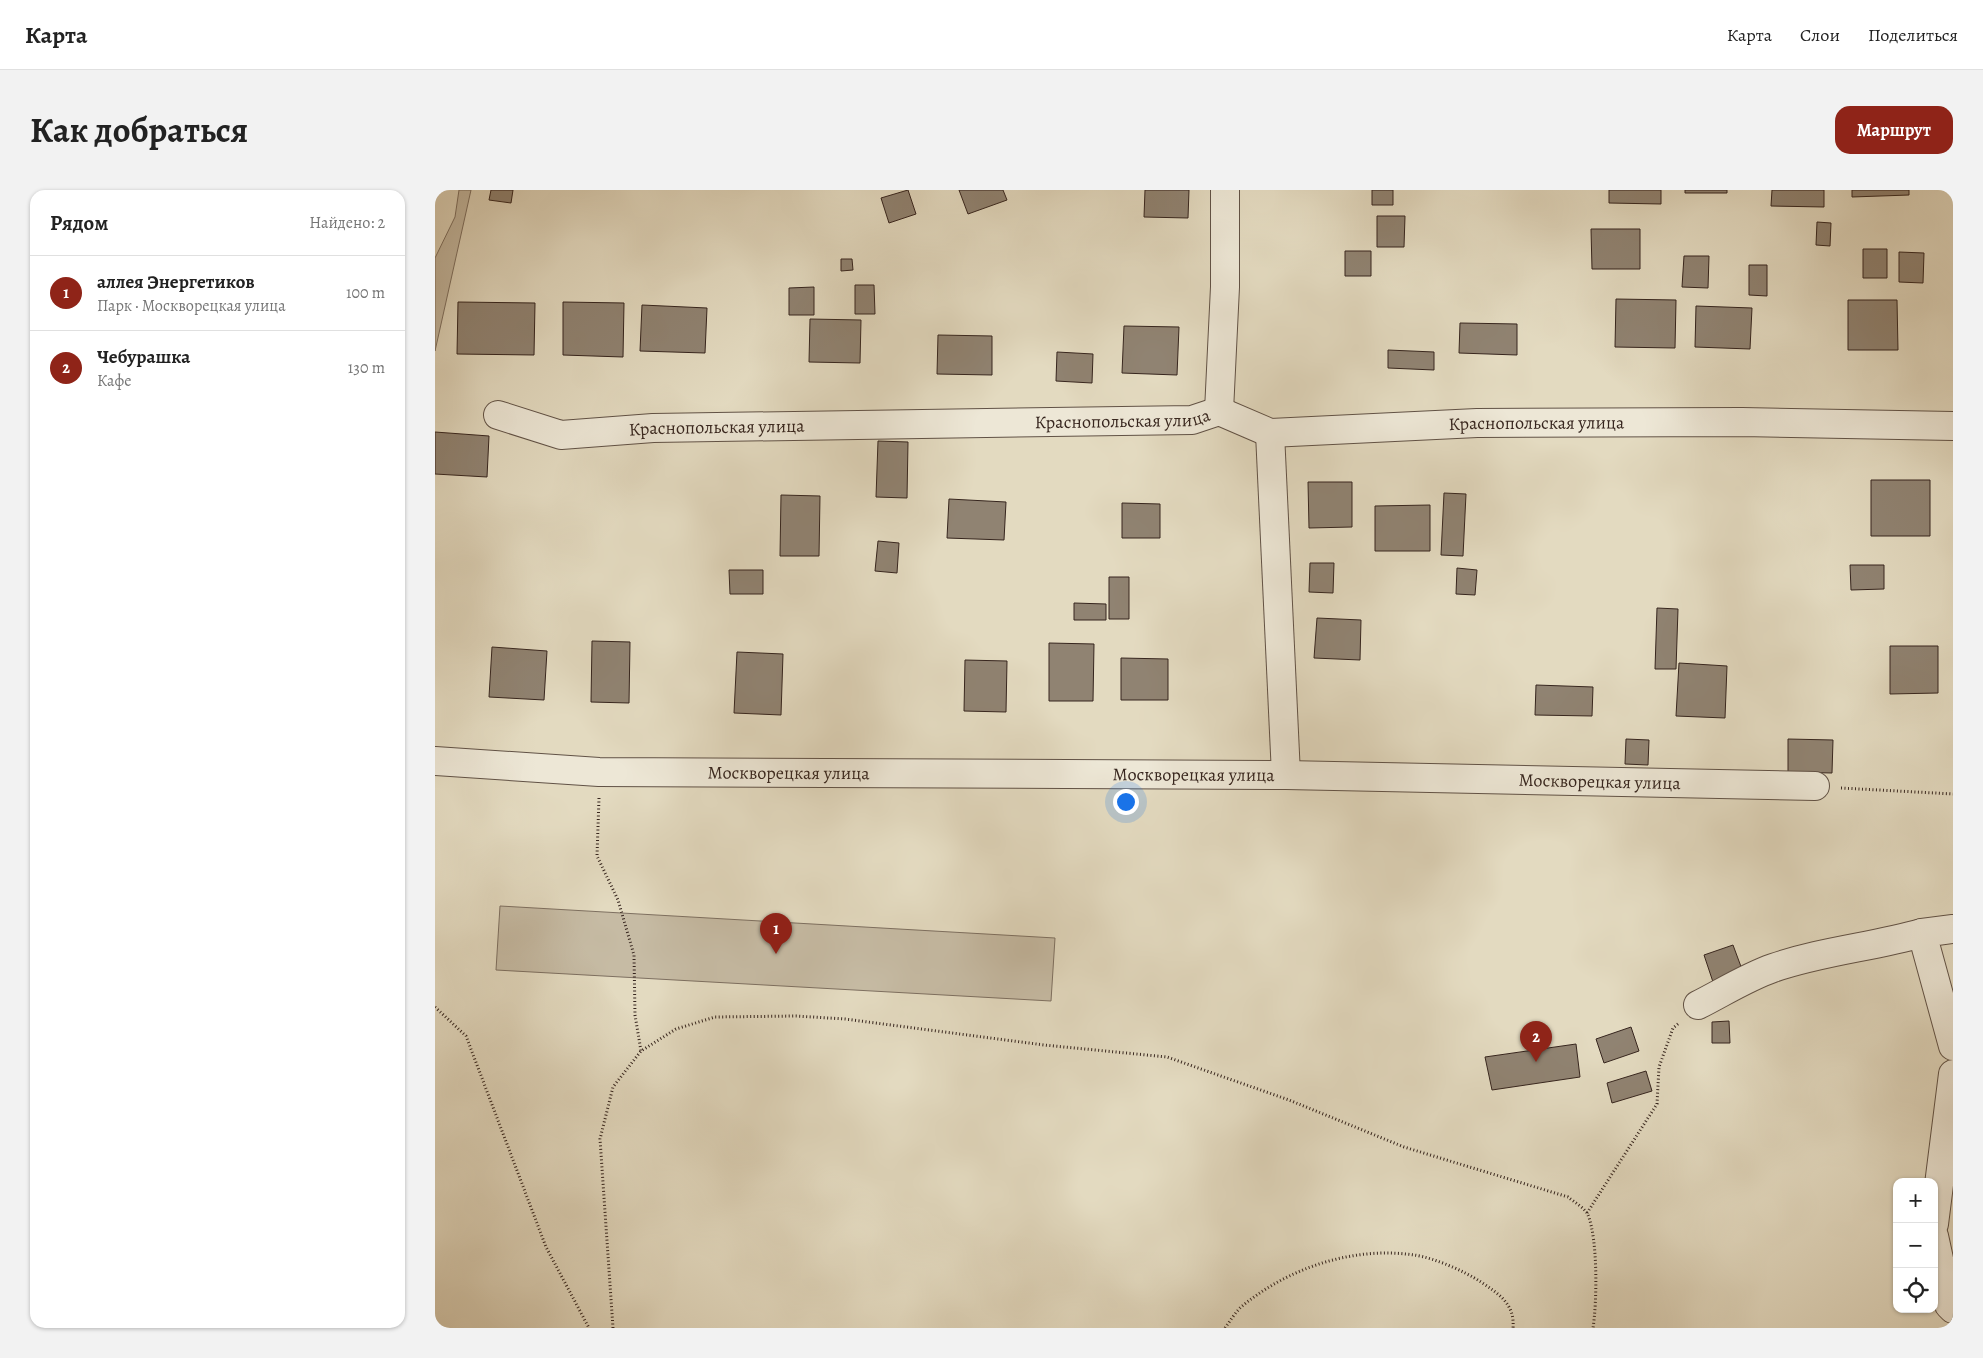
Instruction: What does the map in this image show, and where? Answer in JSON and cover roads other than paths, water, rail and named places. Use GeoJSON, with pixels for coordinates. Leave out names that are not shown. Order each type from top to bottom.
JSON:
{"type":"FeatureCollection","features":[{"type":"Feature","properties":{"kind":"street"},"geometry":{"type":"LineString","coordinates":[[1219,411],[1225,287],[1225,190]]}},
{"type":"Feature","properties":{"kind":"street","name":"Краснопольская улица"},"geometry":{"type":"LineString","coordinates":[[498,416],[561,435],[653,428],[1192,420],[1219,411],[1270,433],[1477,423],[1742,422],[1953,426]]}},
{"type":"Feature","properties":{"kind":"street"},"geometry":{"type":"LineString","coordinates":[[1270,433],[1286,775]]}},
{"type":"Feature","properties":{"kind":"street","name":"Москворецкая улица"},"geometry":{"type":"LineString","coordinates":[[435,761],[599,772],[1286,775],[1815,786]]}},
{"type":"Feature","properties":{"kind":"street"},"geometry":{"type":"LineString","coordinates":[[1697,1005],[1773,968],[1843,949],[1892,942],[1922,933],[1953,929]]}},
{"type":"Feature","properties":{"kind":"street"},"geometry":{"type":"LineString","coordinates":[[1922,933],[1953,1046]]}},
{"type":"Feature","properties":{"kind":"street"},"geometry":{"type":"LineString","coordinates":[[1934,1223],[1953,1074]]}},
{"type":"Feature","properties":{"kind":"street"},"geometry":{"type":"LineString","coordinates":[[1938,1254],[1949,1305],[1953,1309]]}},
{"type":"Feature","properties":{"kind":"place","name":"аллея Энергетиков"},"geometry":{"type":"Point","coordinates":[776,954]}},
{"type":"Feature","properties":{"kind":"place","name":"Чебурашка"},"geometry":{"type":"Point","coordinates":[1536,1062]}}]}
